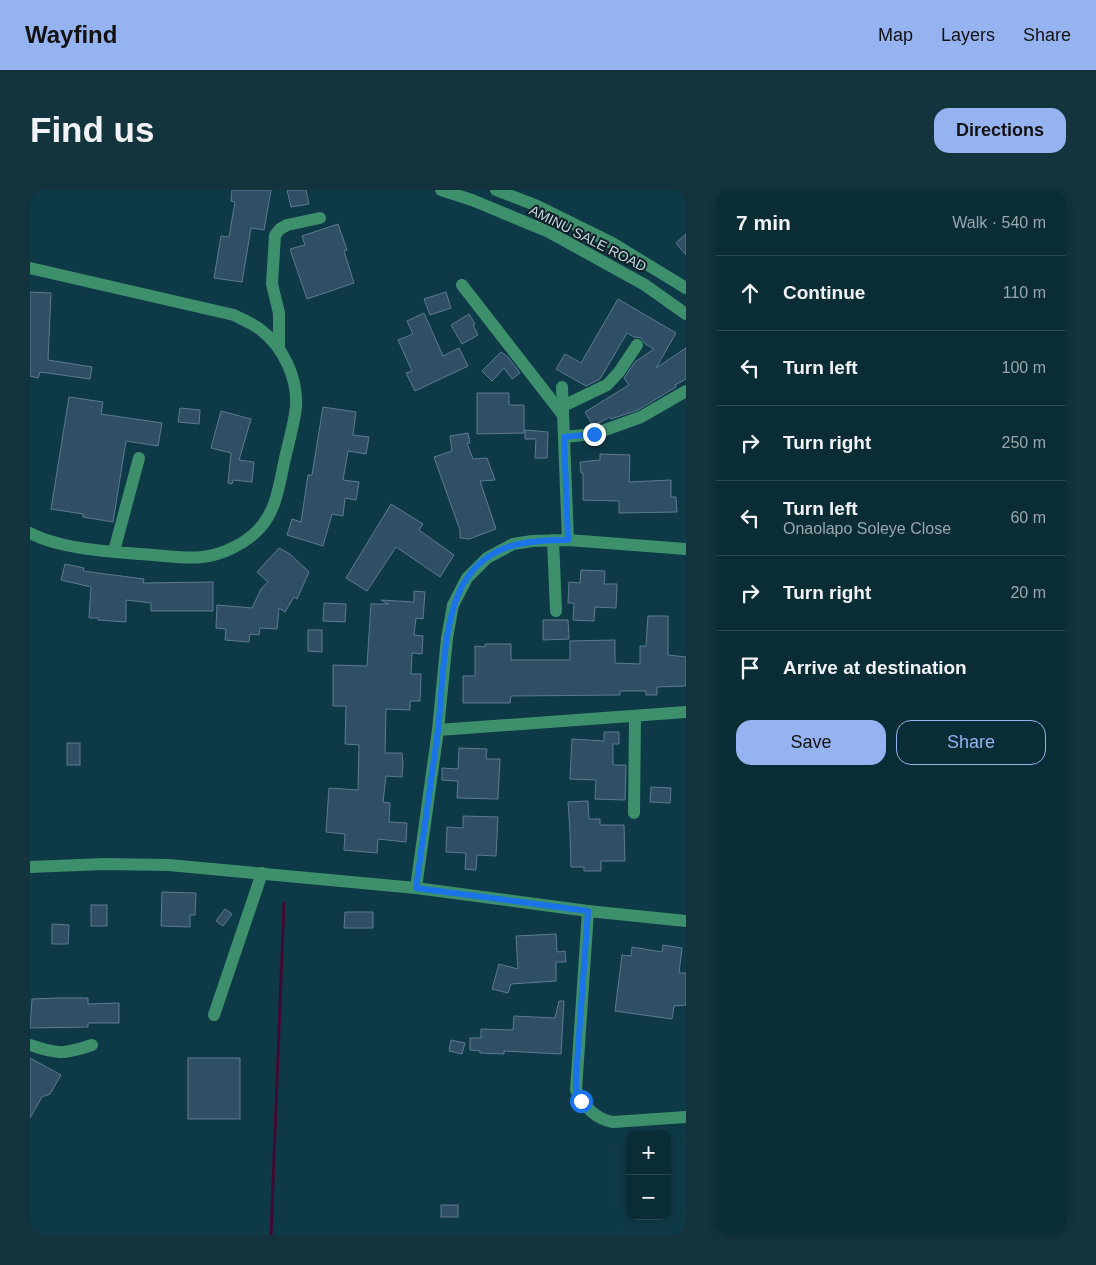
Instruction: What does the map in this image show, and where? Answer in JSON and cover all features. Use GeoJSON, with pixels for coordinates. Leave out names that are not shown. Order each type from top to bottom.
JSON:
{"type":"FeatureCollection","features":[{"type":"Feature","properties":{"kind":"street","name":"AMINU SALE ROAD"},"geometry":{"type":"LineString","coordinates":[[441,190],[472,200],[549,232],[645,285],[686,314]]}},
{"type":"Feature","properties":{"kind":"street","name":"AMINU SALE ROAD"},"geometry":{"type":"LineString","coordinates":[[496,190],[535,205],[612,243],[686,288]]}},
{"type":"Feature","properties":{"kind":"street"},"geometry":{"type":"LineString","coordinates":[[279,348],[278,313],[272,284],[275,236],[280,229],[288,225],[320,218]]}},
{"type":"Feature","properties":{"kind":"street"},"geometry":{"type":"LineString","coordinates":[[30,268],[234,315],[261,329],[279,348],[288,365],[294,384],[296,406],[278,495],[270,516],[259,530],[236,546],[202,558],[181,558],[87,548],[43,539],[30,533]]}},
{"type":"Feature","properties":{"kind":"street"},"geometry":{"type":"LineString","coordinates":[[462,285],[563,411]]}},
{"type":"Feature","properties":{"kind":"street"},"geometry":{"type":"LineString","coordinates":[[563,411],[606,385],[619,372],[637,345]]}},
{"type":"Feature","properties":{"kind":"street"},"geometry":{"type":"LineString","coordinates":[[562,387],[568,540]]}},
{"type":"Feature","properties":{"kind":"street"},"geometry":{"type":"LineString","coordinates":[[564,437],[594,434],[633,420],[686,391]]}},
{"type":"Feature","properties":{"kind":"street"},"geometry":{"type":"LineString","coordinates":[[114,551],[139,458]]}},
{"type":"Feature","properties":{"kind":"street"},"geometry":{"type":"LineString","coordinates":[[553,540],[556,611]]}},
{"type":"Feature","properties":{"kind":"street"},"geometry":{"type":"LineString","coordinates":[[416,888],[438,730],[447,638],[453,605],[467,578],[486,558],[513,544],[568,540],[686,549]]}},
{"type":"Feature","properties":{"kind":"street"},"geometry":{"type":"LineString","coordinates":[[438,730],[686,712]]}},
{"type":"Feature","properties":{"kind":"street"},"geometry":{"type":"LineString","coordinates":[[634,813],[635,716]]}},
{"type":"Feature","properties":{"kind":"street"},"geometry":{"type":"LineString","coordinates":[[30,868],[104,864],[169,865],[416,888],[588,911],[686,921]]}},
{"type":"Feature","properties":{"kind":"street"},"geometry":{"type":"LineString","coordinates":[[214,1015],[262,873]]}},
{"type":"Feature","properties":{"kind":"street"},"geometry":{"type":"LineString","coordinates":[[588,911],[576,1090],[581,1101],[589,1110],[603,1120],[613,1122],[686,1117]]}},
{"type":"Feature","properties":{"kind":"street"},"geometry":{"type":"LineString","coordinates":[[30,1045],[55,1052],[69,1052],[92,1045]]}},
{"type":"Feature","properties":{"kind":"building"},"geometry":{"type":"Polygon","coordinates":[[[232,190],[271,190],[264,230],[251,228],[242,282],[214,278],[221,236],[229,237],[235,202],[231,201],[232,190]]]}},
{"type":"Feature","properties":{"kind":"building"},"geometry":{"type":"Polygon","coordinates":[[[287,190],[306,190],[309,204],[291,207],[287,190]]]}},
{"type":"Feature","properties":{"kind":"building"},"geometry":{"type":"Polygon","coordinates":[[[338,224],[347,250],[344,251],[354,283],[307,299],[290,249],[305,245],[302,236],[338,224]]]}},
{"type":"Feature","properties":{"kind":"building"},"geometry":{"type":"Polygon","coordinates":[[[686,234],[686,255],[676,243],[686,234]]]}},
{"type":"Feature","properties":{"kind":"building"},"geometry":{"type":"Polygon","coordinates":[[[30,292],[51,293],[48,360],[92,367],[90,379],[40,372],[38,378],[30,376],[30,292]]]}},
{"type":"Feature","properties":{"kind":"building"},"geometry":{"type":"Polygon","coordinates":[[[446,292],[451,308],[430,315],[424,299],[446,292]]]}},
{"type":"Feature","properties":{"kind":"building"},"geometry":{"type":"Polygon","coordinates":[[[618,299],[676,333],[656,368],[686,348],[686,379],[638,410],[611,419],[610,417],[593,426],[585,412],[629,385],[624,378],[635,362],[654,349],[645,344],[641,338],[627,333],[600,379],[586,386],[556,369],[565,354],[581,363],[618,299]]]}},
{"type":"Feature","properties":{"kind":"building"},"geometry":{"type":"Polygon","coordinates":[[[424,313],[443,356],[459,348],[468,366],[415,391],[406,373],[412,371],[398,340],[413,334],[407,321],[424,313]]]}},
{"type":"Feature","properties":{"kind":"building"},"geometry":{"type":"Polygon","coordinates":[[[469,314],[475,324],[473,325],[478,335],[462,344],[451,325],[469,314]]]}},
{"type":"Feature","properties":{"kind":"building"},"geometry":{"type":"Polygon","coordinates":[[[501,352],[508,357],[520,373],[512,379],[504,368],[492,381],[482,371],[501,352]]]}},
{"type":"Feature","properties":{"kind":"building"},"geometry":{"type":"Polygon","coordinates":[[[477,393],[509,393],[509,405],[524,405],[524,433],[477,434],[477,393]]]}},
{"type":"Feature","properties":{"kind":"building"},"geometry":{"type":"Polygon","coordinates":[[[69,397],[103,402],[101,414],[162,423],[158,446],[126,441],[113,522],[83,517],[83,514],[51,509],[69,397]]]}},
{"type":"Feature","properties":{"kind":"building"},"geometry":{"type":"Polygon","coordinates":[[[323,407],[356,412],[353,435],[369,437],[366,454],[348,451],[343,480],[359,482],[356,500],[345,498],[343,516],[332,514],[323,546],[287,535],[292,519],[301,522],[308,475],[312,475],[323,407]]]}},
{"type":"Feature","properties":{"kind":"building"},"geometry":{"type":"Polygon","coordinates":[[[180,408],[200,410],[199,424],[178,422],[180,408]]]}},
{"type":"Feature","properties":{"kind":"building"},"geometry":{"type":"Polygon","coordinates":[[[221,411],[251,419],[239,460],[254,462],[252,482],[233,480],[232,484],[228,483],[231,453],[211,448],[221,411]]]}},
{"type":"Feature","properties":{"kind":"building"},"geometry":{"type":"Polygon","coordinates":[[[525,430],[548,432],[547,458],[535,458],[536,439],[525,439],[525,430]]]}},
{"type":"Feature","properties":{"kind":"building"},"geometry":{"type":"Polygon","coordinates":[[[468,433],[470,443],[467,443],[473,459],[487,458],[495,480],[480,481],[496,529],[469,539],[460,538],[460,530],[434,457],[452,451],[450,436],[468,433]]]}},
{"type":"Feature","properties":{"kind":"building"},"geometry":{"type":"Polygon","coordinates":[[[600,454],[630,455],[629,482],[671,480],[671,497],[676,497],[677,512],[619,513],[619,501],[583,500],[583,473],[581,473],[580,462],[600,460],[600,454]]]}},
{"type":"Feature","properties":{"kind":"building"},"geometry":{"type":"Polygon","coordinates":[[[391,504],[423,524],[419,530],[454,555],[440,577],[396,547],[367,591],[346,578],[391,504]]]}},
{"type":"Feature","properties":{"kind":"building"},"geometry":{"type":"Polygon","coordinates":[[[279,548],[290,554],[309,572],[297,599],[294,597],[285,612],[279,608],[277,629],[260,628],[259,635],[250,634],[249,642],[225,640],[226,629],[216,628],[217,605],[252,608],[261,589],[268,582],[257,572],[279,548]]]}},
{"type":"Feature","properties":{"kind":"building"},"geometry":{"type":"Polygon","coordinates":[[[65,564],[84,568],[83,571],[144,579],[143,583],[213,582],[213,611],[151,611],[151,603],[126,600],[126,622],[89,618],[91,587],[61,580],[65,564]]]}},
{"type":"Feature","properties":{"kind":"building"},"geometry":{"type":"Polygon","coordinates":[[[581,570],[605,571],[604,584],[617,584],[616,608],[595,607],[594,621],[573,620],[574,603],[568,603],[569,582],[580,583],[581,570]]]}},
{"type":"Feature","properties":{"kind":"building"},"geometry":{"type":"Polygon","coordinates":[[[414,591],[425,592],[423,619],[416,618],[414,635],[423,636],[422,654],[412,653],[411,674],[421,674],[420,701],[410,701],[410,710],[386,709],[385,753],[402,753],[403,764],[402,777],[386,776],[383,802],[390,803],[389,822],[407,823],[406,842],[378,839],[377,853],[344,850],[345,834],[326,832],[329,788],[358,790],[359,745],[345,744],[346,706],[333,706],[333,665],[367,666],[371,604],[389,604],[381,600],[414,602],[414,591]]]}},
{"type":"Feature","properties":{"kind":"building"},"geometry":{"type":"Polygon","coordinates":[[[324,603],[346,604],[345,622],[323,621],[324,603]]]}},
{"type":"Feature","properties":{"kind":"building"},"geometry":{"type":"Polygon","coordinates":[[[648,616],[668,616],[668,655],[686,657],[686,686],[657,687],[657,695],[646,695],[646,691],[620,691],[620,695],[511,696],[510,703],[463,703],[463,676],[475,676],[475,646],[485,647],[485,644],[511,644],[511,660],[570,660],[570,641],[615,640],[615,663],[640,664],[640,646],[646,646],[648,616]]]}},
{"type":"Feature","properties":{"kind":"building"},"geometry":{"type":"Polygon","coordinates":[[[543,620],[568,620],[569,639],[543,640],[543,620]]]}},
{"type":"Feature","properties":{"kind":"building"},"geometry":{"type":"Polygon","coordinates":[[[308,630],[322,630],[322,652],[308,651],[308,630]]]}},
{"type":"Feature","properties":{"kind":"building"},"geometry":{"type":"Polygon","coordinates":[[[604,732],[619,732],[619,744],[613,744],[613,765],[626,765],[625,800],[595,799],[596,780],[570,779],[572,739],[604,741],[604,732]]]}},
{"type":"Feature","properties":{"kind":"building"},"geometry":{"type":"Polygon","coordinates":[[[67,743],[80,743],[80,765],[67,765],[67,743]]]}},
{"type":"Feature","properties":{"kind":"building"},"geometry":{"type":"Polygon","coordinates":[[[459,748],[487,749],[486,759],[500,759],[498,799],[457,798],[458,781],[442,780],[442,768],[458,769],[459,748]]]}},
{"type":"Feature","properties":{"kind":"building"},"geometry":{"type":"Polygon","coordinates":[[[651,787],[671,788],[670,803],[650,802],[651,787]]]}},
{"type":"Feature","properties":{"kind":"building"},"geometry":{"type":"Polygon","coordinates":[[[588,801],[589,819],[600,819],[600,825],[624,825],[625,861],[601,861],[601,871],[584,871],[584,867],[571,867],[568,802],[588,801]]]}},
{"type":"Feature","properties":{"kind":"building"},"geometry":{"type":"Polygon","coordinates":[[[463,816],[498,817],[496,856],[477,855],[476,870],[465,869],[466,853],[446,852],[447,827],[463,828],[463,816]]]}},
{"type":"Feature","properties":{"kind":"building"},"geometry":{"type":"Polygon","coordinates":[[[162,892],[196,893],[195,915],[190,915],[190,927],[161,926],[162,892]]]}},
{"type":"Feature","properties":{"kind":"building"},"geometry":{"type":"Polygon","coordinates":[[[91,905],[107,905],[107,926],[91,926],[91,905]]]}},
{"type":"Feature","properties":{"kind":"building"},"geometry":{"type":"Polygon","coordinates":[[[225,909],[232,914],[223,926],[216,921],[225,909]]]}},
{"type":"Feature","properties":{"kind":"building"},"geometry":{"type":"Polygon","coordinates":[[[345,912],[373,912],[373,928],[344,928],[345,912]]]}},
{"type":"Feature","properties":{"kind":"building"},"geometry":{"type":"Polygon","coordinates":[[[52,924],[69,925],[68,944],[52,944],[52,924]]]}},
{"type":"Feature","properties":{"kind":"building"},"geometry":{"type":"Polygon","coordinates":[[[556,934],[557,952],[565,951],[566,962],[556,962],[556,981],[511,984],[508,993],[492,989],[499,964],[518,969],[516,936],[556,934]]]}},
{"type":"Feature","properties":{"kind":"building"},"geometry":{"type":"Polygon","coordinates":[[[663,945],[682,948],[679,973],[686,973],[686,1005],[674,1006],[672,1019],[615,1011],[622,955],[631,956],[632,947],[662,952],[663,945]]]}},
{"type":"Feature","properties":{"kind":"building"},"geometry":{"type":"Polygon","coordinates":[[[88,998],[88,1004],[119,1003],[119,1023],[88,1023],[88,1027],[30,1028],[32,999],[88,998]]]}},
{"type":"Feature","properties":{"kind":"building"},"geometry":{"type":"Polygon","coordinates":[[[559,1001],[564,1001],[561,1054],[504,1051],[504,1054],[480,1053],[480,1051],[470,1050],[470,1038],[481,1038],[481,1029],[513,1030],[514,1016],[555,1018],[559,1001]]]}},
{"type":"Feature","properties":{"kind":"building"},"geometry":{"type":"Polygon","coordinates":[[[451,1040],[465,1043],[462,1054],[449,1051],[451,1040]]]}},
{"type":"Feature","properties":{"kind":"building"},"geometry":{"type":"Polygon","coordinates":[[[30,1058],[61,1075],[50,1094],[42,1097],[30,1118],[30,1058]]]}},
{"type":"Feature","properties":{"kind":"building"},"geometry":{"type":"Polygon","coordinates":[[[188,1058],[240,1058],[240,1119],[188,1119],[188,1058]]]}},
{"type":"Feature","properties":{"kind":"building"},"geometry":{"type":"Polygon","coordinates":[[[441,1205],[458,1205],[458,1217],[441,1217],[441,1205]]]}},
{"type":"Feature","properties":{"kind":"waterway"},"geometry":{"type":"LineString","coordinates":[[271,1235],[284,903]]}},
{"type":"Feature","properties":{"kind":"route"},"geometry":{"type":"LineString","coordinates":[[581,1101],[576,1090],[576,1077],[588,911],[416,888],[438,730],[447,638],[453,605],[467,578],[486,558],[513,544],[532,541],[568,540],[564,437],[594,434]]}}]}
